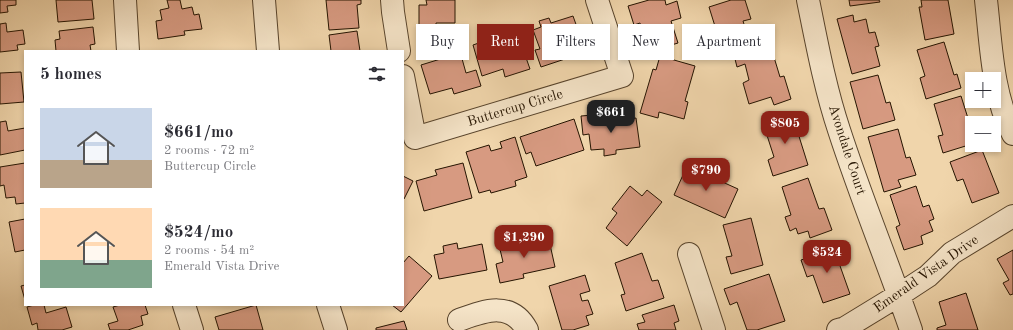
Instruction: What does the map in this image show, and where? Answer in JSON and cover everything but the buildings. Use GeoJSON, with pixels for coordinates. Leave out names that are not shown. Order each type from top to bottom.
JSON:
{"type":"FeatureCollection","features":[{"type":"Feature","properties":{"kind":"street"},"geometry":{"type":"LineString","coordinates":[[125,0],[128,50]]}},
{"type":"Feature","properties":{"kind":"street"},"geometry":{"type":"LineString","coordinates":[[264,0],[268,50]]}},
{"type":"Feature","properties":{"kind":"street"},"geometry":{"type":"LineString","coordinates":[[392,0],[399,50]]}},
{"type":"Feature","properties":{"kind":"street","name":"Buttercup Circle"},"geometry":{"type":"LineString","coordinates":[[404,81],[415,138],[622,76],[598,0]]}},
{"type":"Feature","properties":{"kind":"street","name":"Avondale Court"},"geometry":{"type":"LineString","coordinates":[[808,0],[818,51],[839,129],[858,188],[911,330]]}},
{"type":"Feature","properties":{"kind":"street"},"geometry":{"type":"LineString","coordinates":[[986,0],[999,96],[1013,134]]}},
{"type":"Feature","properties":{"kind":"street","name":"Emerald Vista Drive"},"geometry":{"type":"LineString","coordinates":[[838,330],[845,328],[899,295],[928,276],[952,254],[1013,216]]}},
{"type":"Feature","properties":{"kind":"street"},"geometry":{"type":"LineString","coordinates":[[689,254],[714,330]]}},
{"type":"Feature","properties":{"kind":"street"},"geometry":{"type":"LineString","coordinates":[[184,306],[192,330]]}},
{"type":"Feature","properties":{"kind":"street"},"geometry":{"type":"LineString","coordinates":[[328,306],[336,330]]}},
{"type":"Feature","properties":{"kind":"street"},"geometry":{"type":"LineString","coordinates":[[459,320],[487,310],[500,310],[518,318],[527,330]]}}]}
